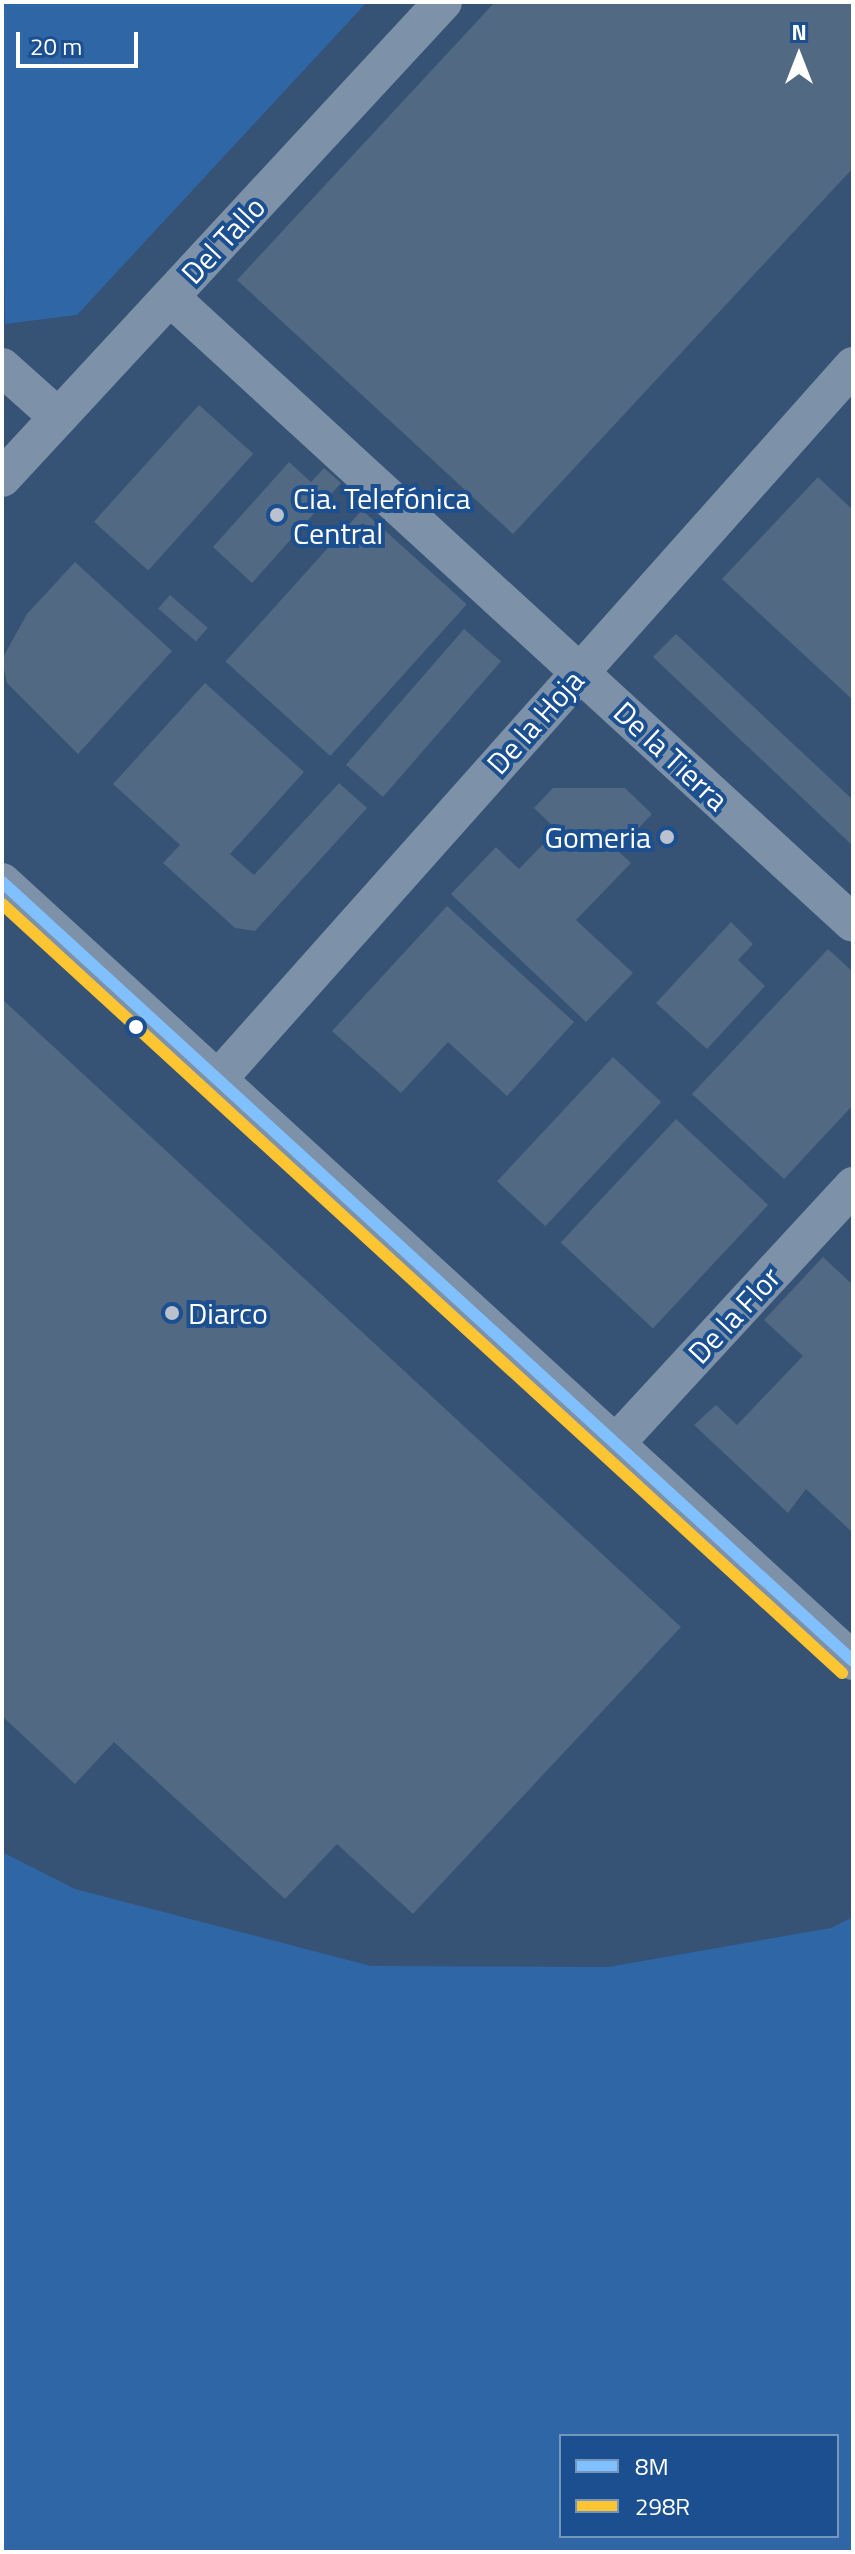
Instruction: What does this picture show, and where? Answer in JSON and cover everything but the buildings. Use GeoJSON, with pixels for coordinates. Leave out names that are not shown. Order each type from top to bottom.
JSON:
{"type":"FeatureCollection","features":[{"type":"Feature","properties":{"kind":"street","name":"Del Tallo"},"geometry":{"type":"LineString","coordinates":[[2,478],[443,2]]}},
{"type":"Feature","properties":{"kind":"street","name":"De la Tierra"},"geometry":{"type":"LineString","coordinates":[[170,297],[853,923]]}},
{"type":"Feature","properties":{"kind":"street","name":"De la Hoja"},"geometry":{"type":"LineString","coordinates":[[218,1079],[853,366]]}},
{"type":"Feature","properties":{"kind":"street"},"geometry":{"type":"LineString","coordinates":[[2,367],[58,417]]}},
{"type":"Feature","properties":{"kind":"street"},"geometry":{"type":"LineString","coordinates":[[2,882],[853,1661]]}},
{"type":"Feature","properties":{"kind":"street","name":"De la Flor"},"geometry":{"type":"LineString","coordinates":[[616,1443],[853,1186]]}},
{"type":"Feature","properties":{"kind":"shaded area"},"geometry":{"type":"Polygon","coordinates":[[[2,2],[367,2],[77,315],[5,324],[2,2]]]}},
{"type":"Feature","properties":{"kind":"shaded area"},"geometry":{"type":"Polygon","coordinates":[[[2,1852],[75,1889],[371,1966],[608,1967],[831,1928],[853,1917],[853,2552],[2,2552],[2,1852]]]}},
{"type":"Feature","properties":{"kind":"transit line","name":"8M"},"geometry":{"type":"LineString","coordinates":[[2,882],[853,1661]]}},
{"type":"Feature","properties":{"kind":"transit line","name":"298R"},"geometry":{"type":"LineString","coordinates":[[2,904],[842,1673]]}},
{"type":"Feature","properties":{"kind":"place","name":"Cia. Telefónica Central"},"geometry":{"type":"Point","coordinates":[277,515]}},
{"type":"Feature","properties":{"kind":"place","name":"Gomeria"},"geometry":{"type":"Point","coordinates":[667,837]}},
{"type":"Feature","properties":{"kind":"place","name":"Diarco"},"geometry":{"type":"Point","coordinates":[172,1313]}}]}
